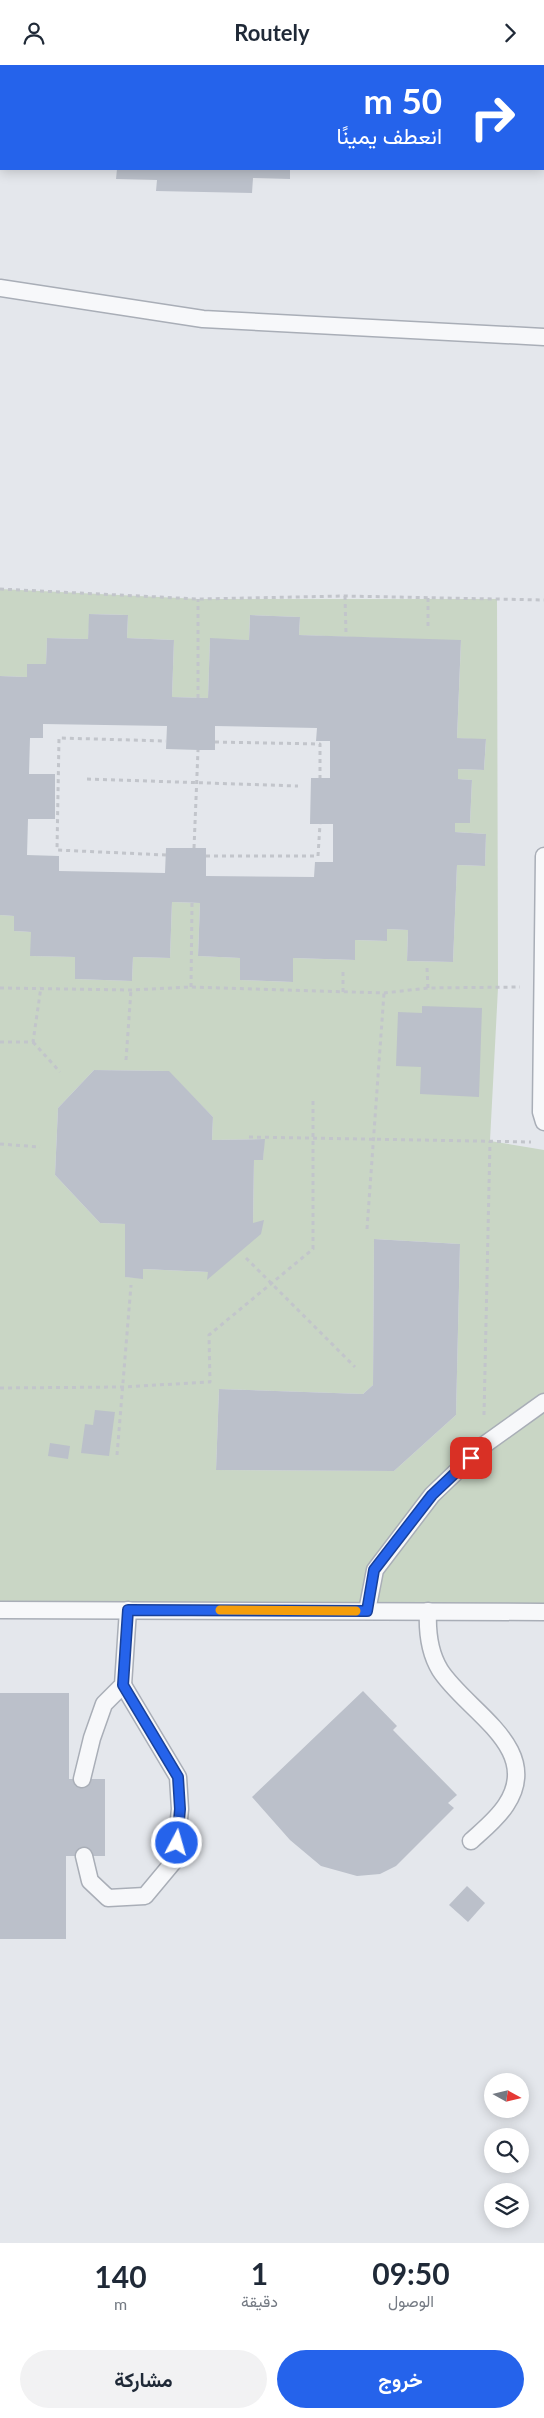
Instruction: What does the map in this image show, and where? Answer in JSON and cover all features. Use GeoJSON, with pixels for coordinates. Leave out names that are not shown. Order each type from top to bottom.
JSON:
{"type":"FeatureCollection","features":[{"type":"Feature","properties":{"kind":"lane"},"geometry":{"type":"LineString","coordinates":[[0,288],[203,319],[544,337]]}},
{"type":"Feature","properties":{"kind":"lane"},"geometry":{"type":"LineString","coordinates":[[544,855],[542,1112],[544,1122]]}},
{"type":"Feature","properties":{"kind":"lane"},"geometry":{"type":"LineString","coordinates":[[367,1611],[374,1570],[432,1495],[484,1445],[544,1401]]}},
{"type":"Feature","properties":{"kind":"lane"},"geometry":{"type":"LineString","coordinates":[[0,1610],[544,1612]]}},
{"type":"Feature","properties":{"kind":"lane"},"geometry":{"type":"LineString","coordinates":[[84,1856],[90,1881],[108,1898],[145,1896],[175,1860],[180,1809],[178,1777],[123,1685],[128,1610]]}},
{"type":"Feature","properties":{"kind":"lane"},"geometry":{"type":"LineString","coordinates":[[428,1611],[429,1641],[440,1669],[458,1693],[503,1738],[514,1759],[515,1783],[512,1795],[498,1815],[471,1841]]}},
{"type":"Feature","properties":{"kind":"lane"},"geometry":{"type":"LineString","coordinates":[[82,1779],[92,1738],[104,1705],[123,1685]]}},
{"type":"Feature","properties":{"kind":"path"},"geometry":{"type":"LineString","coordinates":[[0,589],[198,599],[345,596],[544,600]]}},
{"type":"Feature","properties":{"kind":"path"},"geometry":{"type":"LineString","coordinates":[[345,596],[346,634]]}},
{"type":"Feature","properties":{"kind":"path"},"geometry":{"type":"LineString","coordinates":[[428,598],[428,628]]}},
{"type":"Feature","properties":{"kind":"path"},"geometry":{"type":"LineString","coordinates":[[198,599],[198,698]]}},
{"type":"Feature","properties":{"kind":"path"},"geometry":{"type":"LineString","coordinates":[[166,741],[59,739],[57,850],[166,855]]}},
{"type":"Feature","properties":{"kind":"path"},"geometry":{"type":"LineString","coordinates":[[215,742],[320,744],[320,778]]}},
{"type":"Feature","properties":{"kind":"path"},"geometry":{"type":"LineString","coordinates":[[194,849],[198,750]]}},
{"type":"Feature","properties":{"kind":"path"},"geometry":{"type":"LineString","coordinates":[[87,779],[298,786]]}},
{"type":"Feature","properties":{"kind":"path"},"geometry":{"type":"LineString","coordinates":[[206,856],[318,856],[320,824]]}},
{"type":"Feature","properties":{"kind":"path"},"geometry":{"type":"LineString","coordinates":[[191,987],[192,903]]}},
{"type":"Feature","properties":{"kind":"path"},"geometry":{"type":"LineString","coordinates":[[343,968],[343,992]]}},
{"type":"Feature","properties":{"kind":"path"},"geometry":{"type":"LineString","coordinates":[[427,969],[428,988]]}},
{"type":"Feature","properties":{"kind":"path"},"geometry":{"type":"LineString","coordinates":[[0,988],[41,987],[131,990],[191,987],[384,993],[428,988],[543,986]]}},
{"type":"Feature","properties":{"kind":"path"},"geometry":{"type":"LineString","coordinates":[[33,1042],[41,987]]}},
{"type":"Feature","properties":{"kind":"path"},"geometry":{"type":"LineString","coordinates":[[126,1060],[131,990]]}},
{"type":"Feature","properties":{"kind":"path"},"geometry":{"type":"LineString","coordinates":[[367,1229],[384,993]]}},
{"type":"Feature","properties":{"kind":"path"},"geometry":{"type":"LineString","coordinates":[[0,1042],[33,1042],[60,1072]]}},
{"type":"Feature","properties":{"kind":"path"},"geometry":{"type":"LineString","coordinates":[[0,1388],[122,1387],[210,1382],[209,1335],[313,1249],[313,1101]]}},
{"type":"Feature","properties":{"kind":"path"},"geometry":{"type":"LineString","coordinates":[[249,1137],[535,1142]]}},
{"type":"Feature","properties":{"kind":"path"},"geometry":{"type":"LineString","coordinates":[[484,1445],[490,1141]]}},
{"type":"Feature","properties":{"kind":"path"},"geometry":{"type":"LineString","coordinates":[[0,1145],[40,1147]]}},
{"type":"Feature","properties":{"kind":"path"},"geometry":{"type":"LineString","coordinates":[[246,1257],[355,1367]]}},
{"type":"Feature","properties":{"kind":"path"},"geometry":{"type":"LineString","coordinates":[[117,1455],[131,1285]]}},
{"type":"Feature","properties":{"kind":"green space"},"geometry":{"type":"Polygon","coordinates":[[[0,589],[198,599],[497,599],[498,988],[490,1141],[544,1150],[544,1611],[0,1602],[0,915],[14,916],[14,931],[31,932],[31,956],[75,957],[75,979],[132,981],[133,957],[170,958],[172,902],[200,903],[198,956],[240,958],[240,980],[292,982],[293,958],[354,960],[355,940],[386,941],[387,929],[408,930],[407,961],[453,962],[457,865],[485,866],[486,834],[455,832],[455,823],[470,823],[472,780],[458,779],[458,769],[484,770],[486,740],[457,738],[461,641],[299,635],[300,617],[250,615],[249,640],[210,639],[208,698],[172,697],[174,640],[127,638],[128,615],[90,614],[88,639],[47,638],[46,664],[28,664],[27,677],[0,676],[0,589]],[[94,1070],[58,1108],[55,1175],[100,1223],[125,1224],[125,1277],[143,1278],[143,1269],[208,1272],[253,1223],[254,1160],[263,1160],[264,1139],[212,1140],[213,1117],[168,1071],[94,1070]],[[374,1239],[373,1385],[363,1394],[219,1389],[216,1470],[394,1471],[456,1415],[460,1244],[374,1239]]]}},
{"type":"Feature","properties":{"kind":"building"},"geometry":{"type":"Polygon","coordinates":[[[117,170],[290,170],[290,179],[253,178],[252,193],[156,191],[157,180],[116,179],[117,170]]]}},
{"type":"Feature","properties":{"kind":"building"},"geometry":{"type":"Polygon","coordinates":[[[89,614],[128,615],[127,638],[174,640],[172,697],[208,698],[210,638],[249,640],[250,615],[300,617],[299,635],[461,640],[457,738],[486,739],[484,770],[458,769],[458,779],[472,780],[470,823],[455,823],[455,832],[486,834],[485,866],[457,865],[453,962],[407,961],[408,930],[387,929],[387,941],[355,940],[355,960],[293,958],[293,982],[240,980],[240,958],[198,956],[200,903],[172,902],[170,958],[133,957],[132,981],[75,979],[75,957],[30,956],[31,932],[14,931],[14,916],[0,915],[0,676],[27,677],[27,664],[46,664],[47,638],[88,639],[89,614]],[[43,724],[43,738],[30,738],[29,774],[55,774],[55,819],[28,819],[27,855],[59,856],[59,871],[165,873],[166,848],[206,848],[206,876],[314,877],[315,862],[333,862],[333,824],[310,824],[311,778],[330,778],[330,741],[316,741],[317,728],[215,726],[215,750],[198,750],[166,749],[167,726],[43,724]]]}},
{"type":"Feature","properties":{"kind":"building"},"geometry":{"type":"Polygon","coordinates":[[[422,1006],[482,1008],[479,1097],[420,1094],[421,1067],[396,1066],[398,1012],[422,1013],[422,1006]]]}},
{"type":"Feature","properties":{"kind":"building"},"geometry":{"type":"Polygon","coordinates":[[[94,1070],[169,1071],[213,1117],[212,1140],[265,1139],[263,1160],[254,1160],[253,1223],[264,1220],[261,1234],[207,1280],[208,1272],[143,1269],[143,1279],[125,1277],[125,1224],[100,1223],[55,1175],[58,1108],[94,1070]]]}},
{"type":"Feature","properties":{"kind":"building"},"geometry":{"type":"Polygon","coordinates":[[[374,1239],[460,1244],[456,1415],[394,1471],[216,1470],[219,1389],[363,1394],[373,1385],[374,1239]]]}},
{"type":"Feature","properties":{"kind":"building"},"geometry":{"type":"Polygon","coordinates":[[[95,1410],[115,1412],[109,1456],[81,1453],[85,1424],[93,1425],[95,1410]]]}},
{"type":"Feature","properties":{"kind":"building"},"geometry":{"type":"Polygon","coordinates":[[[50,1443],[70,1446],[68,1459],[48,1456],[50,1443]]]}},
{"type":"Feature","properties":{"kind":"building"},"geometry":{"type":"Polygon","coordinates":[[[363,1691],[397,1726],[393,1730],[457,1795],[448,1803],[454,1808],[396,1866],[380,1874],[357,1876],[321,1866],[290,1840],[252,1797],[363,1691]]]}},
{"type":"Feature","properties":{"kind":"building"},"geometry":{"type":"Polygon","coordinates":[[[0,1693],[69,1693],[69,1779],[105,1779],[105,1856],[66,1856],[66,1939],[0,1939],[0,1693]]]}},
{"type":"Feature","properties":{"kind":"building"},"geometry":{"type":"Polygon","coordinates":[[[467,1886],[485,1903],[468,1922],[449,1905],[467,1886]]]}},
{"type":"Feature","properties":{"kind":"slow traffic"},"geometry":{"type":"LineString","coordinates":[[220,1610],[356,1611]]}},
{"type":"Feature","properties":{"kind":"route"},"geometry":{"type":"LineString","coordinates":[[177,1843],[180,1809],[178,1777],[123,1685],[128,1610],[367,1611],[374,1570],[432,1495],[471,1458]]}}]}
